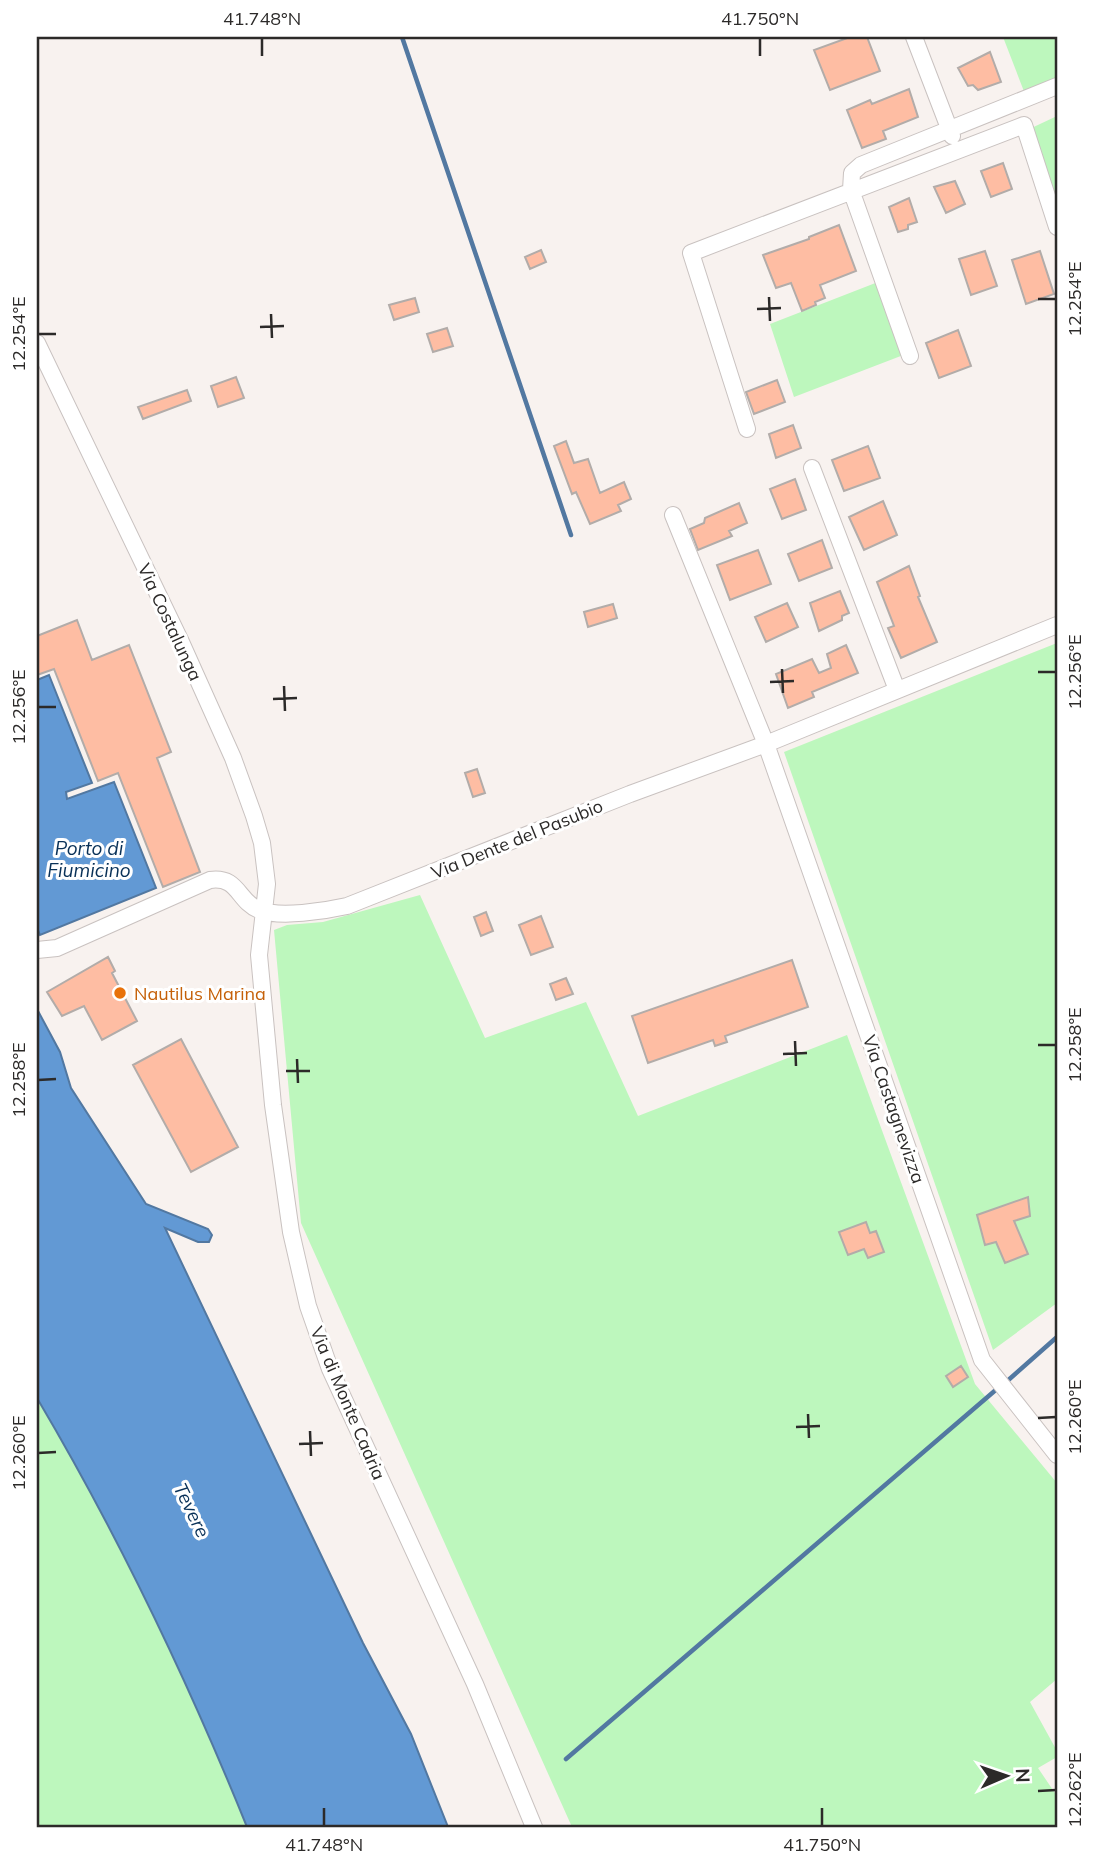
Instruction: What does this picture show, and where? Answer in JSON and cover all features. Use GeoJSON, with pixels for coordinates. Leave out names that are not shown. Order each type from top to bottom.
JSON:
{"type":"FeatureCollection","features":[{"type":"Feature","properties":{"kind":"street"},"geometry":{"type":"LineString","coordinates":[[914,37],[957,150]]}},
{"type":"Feature","properties":{"kind":"street"},"geometry":{"type":"LineString","coordinates":[[910,356],[851,190],[852,173],[860,165],[1057,86]]}},
{"type":"Feature","properties":{"kind":"street"},"geometry":{"type":"LineString","coordinates":[[747,429],[691,253],[1024,125],[1057,227]]}},
{"type":"Feature","properties":{"kind":"street","name":"Via Costalunga"},"geometry":{"type":"LineString","coordinates":[[37,344],[181,642],[233,758],[262,843],[268,884],[265,911]]}},
{"type":"Feature","properties":{"kind":"street"},"geometry":{"type":"LineString","coordinates":[[812,468],[897,690]]}},
{"type":"Feature","properties":{"kind":"street","name":"Via Castagnevizza"},"geometry":{"type":"LineString","coordinates":[[673,515],[765,744],[982,1360],[1057,1455]]}},
{"type":"Feature","properties":{"kind":"street"},"geometry":{"type":"LineString","coordinates":[[765,744],[1057,625]]}},
{"type":"Feature","properties":{"kind":"street","name":"Via Dente del Pasubio"},"geometry":{"type":"LineString","coordinates":[[265,911],[317,913],[347,906],[630,794],[765,744]]}},
{"type":"Feature","properties":{"kind":"street"},"geometry":{"type":"LineString","coordinates":[[37,950],[57,948],[210,880],[227,881],[253,906],[265,911]]}},
{"type":"Feature","properties":{"kind":"street","name":"Via di Monte Cadria"},"geometry":{"type":"LineString","coordinates":[[265,911],[259,955],[273,1105],[291,1232],[308,1306],[334,1377],[475,1684],[534,1827]]}},
{"type":"Feature","properties":{"kind":"green space"},"geometry":{"type":"Polygon","coordinates":[[[1003,37],[1057,37],[1057,82],[1025,94],[1003,37]]]}},
{"type":"Feature","properties":{"kind":"green space"},"geometry":{"type":"Polygon","coordinates":[[[1057,116],[1057,241],[1023,132],[1057,116]]]}},
{"type":"Feature","properties":{"kind":"green space"},"geometry":{"type":"Polygon","coordinates":[[[878,282],[906,354],[794,397],[770,324],[878,282]]]}},
{"type":"Feature","properties":{"kind":"green space"},"geometry":{"type":"Polygon","coordinates":[[[1057,643],[1057,1303],[993,1350],[784,752],[1057,643]]]}},
{"type":"Feature","properties":{"kind":"green space"},"geometry":{"type":"Polygon","coordinates":[[[420,895],[485,1038],[586,1002],[638,1116],[847,1035],[975,1384],[1057,1483],[1057,1679],[1030,1702],[1057,1751],[1057,1757],[1038,1768],[1057,1796],[1057,1827],[572,1827],[301,1223],[274,930],[287,925],[323,922],[420,895]]]}},
{"type":"Feature","properties":{"kind":"green space"},"geometry":{"type":"Polygon","coordinates":[[[37,1398],[96,1502],[150,1608],[247,1827],[37,1827],[37,1398]]]}},
{"type":"Feature","properties":{"kind":"water","name":"Porto di Fiumicino"},"geometry":{"type":"Polygon","coordinates":[[[49,675],[92,783],[66,792],[67,799],[114,782],[156,888],[40,935],[37,928],[37,680],[49,675]]]}},
{"type":"Feature","properties":{"kind":"water","name":"Tevere"},"geometry":{"type":"Polygon","coordinates":[[[37,1009],[60,1052],[71,1088],[146,1204],[208,1229],[212,1235],[209,1242],[198,1242],[165,1228],[363,1643],[411,1734],[448,1827],[247,1827],[150,1608],[96,1502],[37,1398],[37,1009]]]}},
{"type":"Feature","properties":{"kind":"building"},"geometry":{"type":"Polygon","coordinates":[[[850,37],[867,37],[880,71],[830,90],[814,50],[850,37]]]}},
{"type":"Feature","properties":{"kind":"building"},"geometry":{"type":"Polygon","coordinates":[[[990,52],[1001,82],[978,90],[973,85],[968,86],[958,68],[990,52]]]}},
{"type":"Feature","properties":{"kind":"building"},"geometry":{"type":"Polygon","coordinates":[[[909,89],[918,117],[883,131],[886,139],[862,148],[847,110],[870,100],[872,104],[909,89]]]}},
{"type":"Feature","properties":{"kind":"building"},"geometry":{"type":"Polygon","coordinates":[[[1003,163],[1012,189],[991,197],[981,171],[1003,163]]]}},
{"type":"Feature","properties":{"kind":"building"},"geometry":{"type":"Polygon","coordinates":[[[955,181],[965,204],[946,213],[934,187],[955,181]]]}},
{"type":"Feature","properties":{"kind":"building"},"geometry":{"type":"Polygon","coordinates":[[[909,198],[917,222],[898,232],[889,207],[909,198]]]}},
{"type":"Feature","properties":{"kind":"building"},"geometry":{"type":"Polygon","coordinates":[[[839,225],[856,271],[820,285],[825,298],[802,311],[791,283],[776,288],[763,255],[839,225]]]}},
{"type":"Feature","properties":{"kind":"building"},"geometry":{"type":"Polygon","coordinates":[[[541,250],[546,262],[530,269],[525,257],[541,250]]]}},
{"type":"Feature","properties":{"kind":"building"},"geometry":{"type":"Polygon","coordinates":[[[985,251],[997,286],[971,295],[959,259],[985,251]]]}},
{"type":"Feature","properties":{"kind":"building"},"geometry":{"type":"Polygon","coordinates":[[[1040,251],[1054,294],[1026,304],[1012,260],[1040,251]]]}},
{"type":"Feature","properties":{"kind":"building"},"geometry":{"type":"Polygon","coordinates":[[[415,298],[419,312],[394,320],[389,305],[415,298]]]}},
{"type":"Feature","properties":{"kind":"building"},"geometry":{"type":"Polygon","coordinates":[[[447,328],[453,346],[433,352],[427,334],[447,328]]]}},
{"type":"Feature","properties":{"kind":"building"},"geometry":{"type":"Polygon","coordinates":[[[958,330],[971,366],[939,378],[926,343],[958,330]]]}},
{"type":"Feature","properties":{"kind":"building"},"geometry":{"type":"Polygon","coordinates":[[[236,377],[244,398],[218,407],[211,386],[236,377]]]}},
{"type":"Feature","properties":{"kind":"building"},"geometry":{"type":"Polygon","coordinates":[[[777,380],[785,402],[754,414],[746,392],[777,380]]]}},
{"type":"Feature","properties":{"kind":"building"},"geometry":{"type":"Polygon","coordinates":[[[187,390],[191,401],[143,419],[138,407],[187,390]]]}},
{"type":"Feature","properties":{"kind":"building"},"geometry":{"type":"Polygon","coordinates":[[[793,425],[801,448],[776,458],[769,434],[793,425]]]}},
{"type":"Feature","properties":{"kind":"building"},"geometry":{"type":"Polygon","coordinates":[[[566,441],[574,463],[588,459],[600,493],[624,482],[631,499],[618,505],[621,511],[590,524],[576,492],[572,494],[554,446],[566,441]]]}},
{"type":"Feature","properties":{"kind":"building"},"geometry":{"type":"Polygon","coordinates":[[[868,446],[880,478],[844,491],[832,460],[868,446]]]}},
{"type":"Feature","properties":{"kind":"building"},"geometry":{"type":"Polygon","coordinates":[[[795,479],[806,510],[782,519],[770,489],[795,479]]]}},
{"type":"Feature","properties":{"kind":"building"},"geometry":{"type":"Polygon","coordinates":[[[883,501],[897,535],[864,550],[849,517],[883,501]]]}},
{"type":"Feature","properties":{"kind":"building"},"geometry":{"type":"Polygon","coordinates":[[[739,503],[747,523],[729,531],[732,536],[698,550],[690,529],[704,523],[705,518],[739,503]]]}},
{"type":"Feature","properties":{"kind":"building"},"geometry":{"type":"Polygon","coordinates":[[[822,540],[832,568],[799,581],[788,554],[822,540]]]}},
{"type":"Feature","properties":{"kind":"building"},"geometry":{"type":"Polygon","coordinates":[[[758,550],[771,584],[730,600],[717,565],[758,550]]]}},
{"type":"Feature","properties":{"kind":"building"},"geometry":{"type":"Polygon","coordinates":[[[909,566],[920,596],[918,597],[937,642],[901,658],[888,628],[894,626],[877,582],[909,566]]]}},
{"type":"Feature","properties":{"kind":"building"},"geometry":{"type":"Polygon","coordinates":[[[840,591],[849,613],[842,616],[842,620],[819,631],[810,603],[840,591]]]}},
{"type":"Feature","properties":{"kind":"building"},"geometry":{"type":"Polygon","coordinates":[[[787,603],[798,627],[766,642],[755,617],[787,603]]]}},
{"type":"Feature","properties":{"kind":"building"},"geometry":{"type":"Polygon","coordinates":[[[613,604],[617,618],[588,627],[584,612],[613,604]]]}},
{"type":"Feature","properties":{"kind":"building"},"geometry":{"type":"Polygon","coordinates":[[[77,620],[92,660],[129,645],[171,752],[157,758],[200,872],[163,887],[118,773],[98,781],[54,669],[37,675],[37,636],[77,620]]]}},
{"type":"Feature","properties":{"kind":"building"},"geometry":{"type":"Polygon","coordinates":[[[846,645],[858,673],[812,692],[814,697],[788,708],[776,674],[812,659],[819,673],[831,668],[827,654],[846,645]]]}},
{"type":"Feature","properties":{"kind":"building"},"geometry":{"type":"Polygon","coordinates":[[[477,769],[485,793],[473,797],[465,773],[477,769]]]}},
{"type":"Feature","properties":{"kind":"building"},"geometry":{"type":"Polygon","coordinates":[[[486,912],[493,931],[481,936],[474,917],[486,912]]]}},
{"type":"Feature","properties":{"kind":"building"},"geometry":{"type":"Polygon","coordinates":[[[541,916],[553,947],[531,955],[519,925],[541,916]]]}},
{"type":"Feature","properties":{"kind":"building"},"geometry":{"type":"Polygon","coordinates":[[[108,957],[115,971],[112,973],[137,1021],[102,1040],[84,1006],[62,1016],[47,992],[108,957]]]}},
{"type":"Feature","properties":{"kind":"building"},"geometry":{"type":"Polygon","coordinates":[[[792,960],[808,1007],[725,1036],[727,1042],[715,1046],[713,1040],[648,1063],[632,1016],[792,960]]]}},
{"type":"Feature","properties":{"kind":"building"},"geometry":{"type":"Polygon","coordinates":[[[566,978],[573,994],[556,1000],[550,984],[566,978]]]}},
{"type":"Feature","properties":{"kind":"building"},"geometry":{"type":"Polygon","coordinates":[[[181,1039],[238,1147],[191,1172],[133,1065],[181,1039]]]}},
{"type":"Feature","properties":{"kind":"building"},"geometry":{"type":"Polygon","coordinates":[[[1028,1197],[1030,1216],[1014,1221],[1028,1254],[1005,1263],[996,1242],[985,1245],[977,1215],[1028,1197]]]}},
{"type":"Feature","properties":{"kind":"building"},"geometry":{"type":"Polygon","coordinates":[[[866,1222],[870,1233],[876,1231],[884,1252],[868,1258],[864,1249],[848,1255],[839,1232],[866,1222]]]}},
{"type":"Feature","properties":{"kind":"building"},"geometry":{"type":"Polygon","coordinates":[[[961,1366],[968,1377],[953,1387],[946,1376],[961,1366]]]}},
{"type":"Feature","properties":{"kind":"waterway"},"geometry":{"type":"LineString","coordinates":[[402,37],[571,535]]}},
{"type":"Feature","properties":{"kind":"waterway"},"geometry":{"type":"LineString","coordinates":[[1005,1383],[1057,1337]]}},
{"type":"Feature","properties":{"kind":"waterway"},"geometry":{"type":"LineString","coordinates":[[566,1759],[998,1388]]}},
{"type":"Feature","properties":{"kind":"place","name":"Nautilus Marina"},"geometry":{"type":"Point","coordinates":[120,993]}}]}
